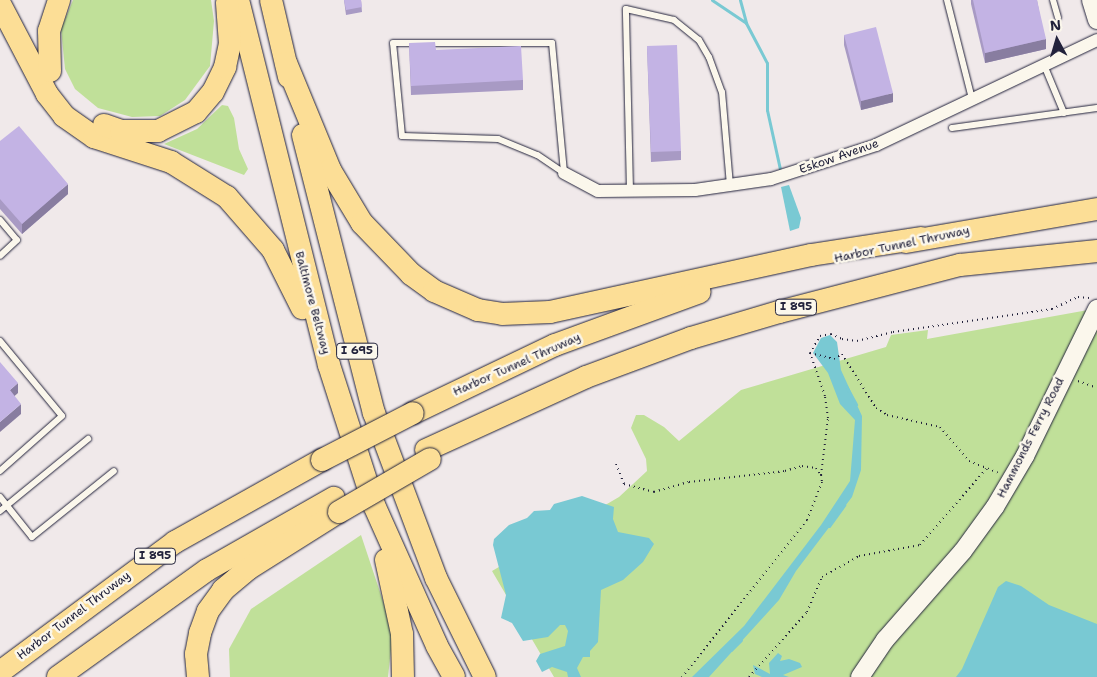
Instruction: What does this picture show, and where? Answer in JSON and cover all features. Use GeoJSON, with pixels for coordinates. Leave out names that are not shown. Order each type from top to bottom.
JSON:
{"type":"FeatureCollection","features":[{"type":"Feature","properties":{"kind":"highway"},"geometry":{"type":"LineString","coordinates":[[14,0],[50,70],[70,102],[98,123],[133,132],[171,126],[196,112],[220,81],[230,44],[227,0]]}},
{"type":"Feature","properties":{"kind":"highway"},"geometry":{"type":"LineString","coordinates":[[50,70],[49,31],[58,0]]}},
{"type":"Feature","properties":{"kind":"highway","name":"Baltimore Beltway"},"geometry":{"type":"LineString","coordinates":[[238,0],[329,365],[374,506],[436,646],[454,677]]}},
{"type":"Feature","properties":{"kind":"highway","name":"I 695"},"geometry":{"type":"LineString","coordinates":[[271,0],[374,413],[411,516],[459,629],[485,677]]}},
{"type":"Feature","properties":{"kind":"highway"},"geometry":{"type":"LineString","coordinates":[[0,3],[48,94],[71,123],[94,137],[171,162],[227,197],[252,222],[273,250],[329,365]]}},
{"type":"Feature","properties":{"kind":"highway"},"geometry":{"type":"LineString","coordinates":[[286,63],[330,170],[362,223],[411,274],[434,291],[478,310],[502,314],[550,312],[811,255],[921,238]]}},
{"type":"Feature","properties":{"kind":"highway","name":"Harbor Tunnel Thruway"},"geometry":{"type":"LineString","coordinates":[[0,672],[175,542],[322,460],[413,413],[555,345],[725,284],[921,238],[1097,210]]}},
{"type":"Feature","properties":{"kind":"highway","name":"I 895"},"geometry":{"type":"LineString","coordinates":[[58,677],[207,570],[336,505],[516,409],[586,377],[692,338],[854,291],[960,265],[1093,252]]}},
{"type":"Feature","properties":{"kind":"highway"},"geometry":{"type":"LineString","coordinates":[[198,677],[196,654],[200,633],[208,611],[223,590],[248,569],[336,505]]}},
{"type":"Feature","properties":{"kind":"highway"},"geometry":{"type":"LineString","coordinates":[[374,506],[401,624],[403,677]]}},
{"type":"Feature","properties":{"kind":"street"},"geometry":{"type":"LineString","coordinates":[[0,3],[4,0]]}},
{"type":"Feature","properties":{"kind":"street"},"geometry":{"type":"LineString","coordinates":[[1091,0],[1097,18]]}},
{"type":"Feature","properties":{"kind":"street","name":"Eskow Avenue"},"geometry":{"type":"LineString","coordinates":[[564,173],[598,191],[630,192],[730,187],[772,179],[844,157],[1097,40]]}},
{"type":"Feature","properties":{"kind":"street","name":"Hammonds Ferry Road"},"geometry":{"type":"LineString","coordinates":[[860,677],[885,640],[974,538],[1012,480],[1097,309]]}},
{"type":"Feature","properties":{"kind":"lane"},"geometry":{"type":"LineString","coordinates":[[947,0],[972,99]]}},
{"type":"Feature","properties":{"kind":"lane"},"geometry":{"type":"LineString","coordinates":[[1053,0],[1058,18]]}},
{"type":"Feature","properties":{"kind":"lane"},"geometry":{"type":"LineString","coordinates":[[630,192],[626,9],[674,20],[699,40],[709,57],[722,92],[730,187]]}},
{"type":"Feature","properties":{"kind":"lane"},"geometry":{"type":"LineString","coordinates":[[393,43],[552,44],[564,173],[537,155],[498,138],[402,136],[393,43]]}},
{"type":"Feature","properties":{"kind":"lane"},"geometry":{"type":"LineString","coordinates":[[1044,65],[1064,113]]}},
{"type":"Feature","properties":{"kind":"lane"},"geometry":{"type":"LineString","coordinates":[[952,128],[1097,108]]}},
{"type":"Feature","properties":{"kind":"lane"},"geometry":{"type":"LineString","coordinates":[[0,220],[17,240],[0,256]]}},
{"type":"Feature","properties":{"kind":"lane"},"geometry":{"type":"LineString","coordinates":[[0,341],[62,416],[0,471]]}},
{"type":"Feature","properties":{"kind":"lane"},"geometry":{"type":"LineString","coordinates":[[0,511],[88,438]]}},
{"type":"Feature","properties":{"kind":"lane"},"geometry":{"type":"LineString","coordinates":[[0,497],[32,537],[114,471]]}},
{"type":"Feature","properties":{"kind":"path"},"geometry":{"type":"LineString","coordinates":[[682,677],[807,520],[822,482],[821,476],[828,418],[825,396],[810,353],[820,336],[831,334],[842,340],[856,341],[893,332],[1052,309],[1078,297],[1097,301]]}},
{"type":"Feature","properties":{"kind":"path"},"geometry":{"type":"LineString","coordinates":[[810,353],[834,359],[842,354],[876,408],[887,416],[940,427],[969,461],[1012,480]]}},
{"type":"Feature","properties":{"kind":"path"},"geometry":{"type":"LineString","coordinates":[[1064,375],[1097,388]]}},
{"type":"Feature","properties":{"kind":"path"},"geometry":{"type":"LineString","coordinates":[[616,464],[624,484],[654,492],[689,482],[802,466],[816,468],[821,476]]}},
{"type":"Feature","properties":{"kind":"path"},"geometry":{"type":"LineString","coordinates":[[748,677],[807,612],[822,577],[860,556],[920,545],[986,469]]}},
{"type":"Feature","properties":{"kind":"green space"},"geometry":{"type":"Polygon","coordinates":[[[73,0],[211,0],[214,21],[210,66],[185,100],[160,116],[132,117],[98,108],[75,89],[65,69],[61,29],[73,0]]]}},
{"type":"Feature","properties":{"kind":"green space"},"geometry":{"type":"Polygon","coordinates":[[[222,105],[228,106],[234,118],[239,149],[248,169],[244,175],[164,144],[197,129],[222,105]]]}},
{"type":"Feature","properties":{"kind":"green space"},"geometry":{"type":"Polygon","coordinates":[[[1088,310],[1097,314],[1097,677],[554,677],[492,571],[619,497],[647,471],[646,459],[631,428],[636,415],[644,415],[664,427],[679,441],[741,390],[886,347],[891,335],[928,330],[927,339],[1088,310]]]}},
{"type":"Feature","properties":{"kind":"green space"},"geometry":{"type":"Polygon","coordinates":[[[361,535],[389,619],[392,640],[388,677],[230,677],[229,649],[251,609],[361,535]]]}},
{"type":"Feature","properties":{"kind":"water"},"geometry":{"type":"Polygon","coordinates":[[[789,185],[801,218],[799,228],[790,231],[781,187],[789,185]]]}},
{"type":"Feature","properties":{"kind":"water"},"geometry":{"type":"Polygon","coordinates":[[[830,335],[837,342],[841,370],[862,416],[861,470],[852,497],[796,571],[779,600],[709,677],[692,677],[744,626],[821,525],[850,481],[855,420],[840,404],[828,373],[813,353],[821,338],[830,335]]]}},
{"type":"Feature","properties":{"kind":"water"},"geometry":{"type":"Polygon","coordinates":[[[582,496],[614,507],[613,519],[618,532],[649,538],[654,544],[643,562],[623,580],[601,590],[598,642],[590,651],[590,657],[583,657],[577,668],[581,677],[568,677],[567,672],[552,667],[542,672],[536,661],[540,654],[565,646],[568,631],[565,625],[560,625],[548,637],[523,641],[512,623],[501,618],[506,595],[493,545],[494,539],[509,525],[527,518],[534,511],[550,510],[554,504],[582,496]]]}},
{"type":"Feature","properties":{"kind":"water"},"geometry":{"type":"Polygon","coordinates":[[[1006,581],[1021,586],[1049,605],[1097,624],[1097,677],[956,677],[962,669],[998,587],[1006,581]]]}},
{"type":"Feature","properties":{"kind":"water"},"geometry":{"type":"Polygon","coordinates":[[[778,653],[782,656],[780,661],[789,659],[800,663],[802,667],[783,675],[789,677],[762,677],[755,674],[753,665],[770,674],[769,663],[778,653]]]}},
{"type":"Feature","properties":{"kind":"building"},"geometry":{"type":"Polygon","coordinates":[[[344,0],[361,0],[362,7],[346,10],[344,0]]]}},
{"type":"Feature","properties":{"kind":"building"},"geometry":{"type":"Polygon","coordinates":[[[973,0],[1037,0],[1046,39],[985,53],[973,0]]]}},
{"type":"Feature","properties":{"kind":"building"},"geometry":{"type":"Polygon","coordinates":[[[876,27],[893,93],[861,101],[844,35],[876,27]]]}},
{"type":"Feature","properties":{"kind":"building"},"geometry":{"type":"Polygon","coordinates":[[[435,42],[436,50],[521,46],[523,80],[411,86],[409,43],[435,42]]]}},
{"type":"Feature","properties":{"kind":"building"},"geometry":{"type":"Polygon","coordinates":[[[677,45],[681,151],[651,152],[647,46],[677,45]]]}},
{"type":"Feature","properties":{"kind":"building"},"geometry":{"type":"Polygon","coordinates":[[[19,126],[68,184],[22,224],[0,199],[0,141],[19,126]]]}},
{"type":"Feature","properties":{"kind":"building"},"geometry":{"type":"Polygon","coordinates":[[[0,362],[18,383],[10,390],[21,404],[0,422],[0,362]]]}},
{"type":"Feature","properties":{"kind":"waterway"},"geometry":{"type":"LineString","coordinates":[[712,0],[745,22]]}},
{"type":"Feature","properties":{"kind":"waterway"},"geometry":{"type":"LineString","coordinates":[[740,0],[746,23],[767,63],[767,110],[780,169]]}},
{"type":"Feature","properties":{"kind":"waterway"},"geometry":{"type":"LineString","coordinates":[[846,386],[856,404]]}},
{"type":"Feature","properties":{"kind":"waterway"},"geometry":{"type":"LineString","coordinates":[[829,526],[844,505]]}},
{"type":"Feature","properties":{"kind":"waterway"},"geometry":{"type":"LineString","coordinates":[[731,650],[741,640]]}}]}
